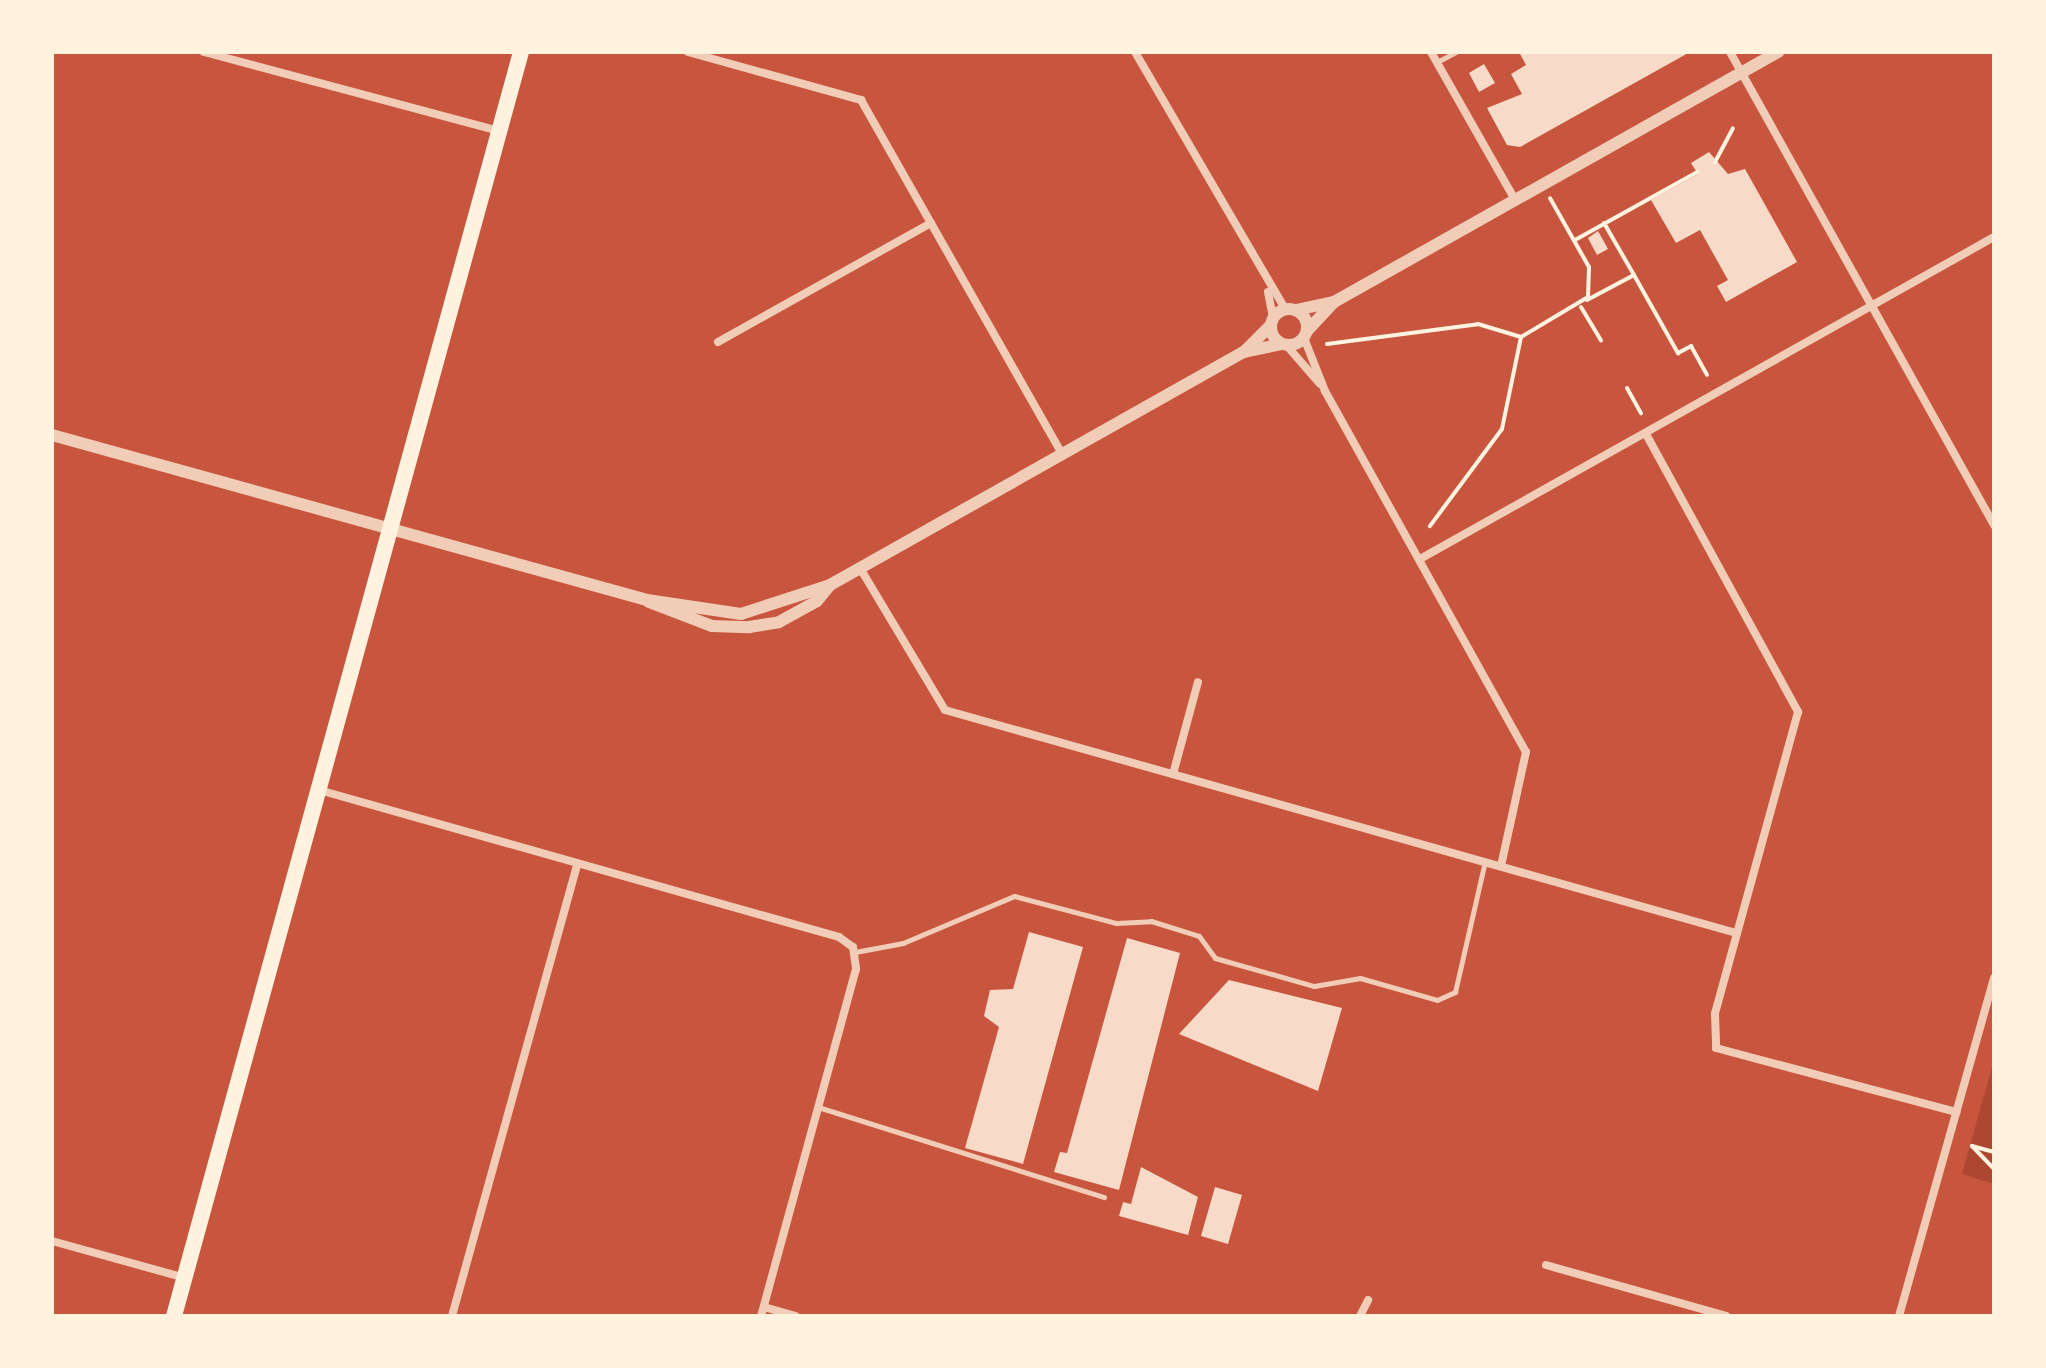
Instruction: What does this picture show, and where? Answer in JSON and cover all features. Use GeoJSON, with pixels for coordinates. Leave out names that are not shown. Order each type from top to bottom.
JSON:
{"type":"FeatureCollection","features":[{"type":"Feature","properties":{"kind":"main road"},"geometry":{"type":"LineString","coordinates":[[174,1316],[521,52]]}},
{"type":"Feature","properties":{"kind":"street"},"geometry":{"type":"LineString","coordinates":[[204,52],[499,131]]}},
{"type":"Feature","properties":{"kind":"street"},"geometry":{"type":"LineString","coordinates":[[688,52],[861,100],[1062,454]]}},
{"type":"Feature","properties":{"kind":"street"},"geometry":{"type":"LineString","coordinates":[[1135,52],[1267,287],[1291,310],[1305,335],[1325,391],[1526,752],[1501,866]]}},
{"type":"Feature","properties":{"kind":"street"},"geometry":{"type":"LineString","coordinates":[[1431,52],[1515,200]]}},
{"type":"Feature","properties":{"kind":"street"},"geometry":{"type":"LineString","coordinates":[[1730,52],[1994,525]]}},
{"type":"Feature","properties":{"kind":"street"},"geometry":{"type":"LineString","coordinates":[[52,435],[647,600],[741,614],[830,585],[1244,352],[1272,321],[1291,310],[1334,302],[1778,52]]}},
{"type":"Feature","properties":{"kind":"street"},"geometry":{"type":"LineString","coordinates":[[718,342],[931,223]]}},
{"type":"Feature","properties":{"kind":"street"},"geometry":{"type":"LineString","coordinates":[[1420,559],[1994,237]]}},
{"type":"Feature","properties":{"kind":"street"},"geometry":{"type":"LineString","coordinates":[[1267,287],[1272,321],[1284,345],[1325,391]]}},
{"type":"Feature","properties":{"kind":"street"},"geometry":{"type":"LineString","coordinates":[[1244,352],[1284,345],[1305,335],[1334,302]]}},
{"type":"Feature","properties":{"kind":"street"},"geometry":{"type":"LineString","coordinates":[[1646,434],[1798,712],[1713,1025],[1716,1048],[1957,1112]]}},
{"type":"Feature","properties":{"kind":"street"},"geometry":{"type":"LineString","coordinates":[[860,568],[945,710],[1736,933]]}},
{"type":"Feature","properties":{"kind":"street"},"geometry":{"type":"LineString","coordinates":[[1173,774],[1198,682]]}},
{"type":"Feature","properties":{"kind":"street"},"geometry":{"type":"LineString","coordinates":[[319,790],[839,937],[855,952],[856,969],[762,1311],[796,1316]]}},
{"type":"Feature","properties":{"kind":"street"},"geometry":{"type":"LineString","coordinates":[[452,1316],[577,864]]}},
{"type":"Feature","properties":{"kind":"street"},"geometry":{"type":"LineString","coordinates":[[1899,1316],[1994,978]]}},
{"type":"Feature","properties":{"kind":"street"},"geometry":{"type":"LineString","coordinates":[[52,1241],[185,1278]]}},
{"type":"Feature","properties":{"kind":"street"},"geometry":{"type":"LineString","coordinates":[[1546,1265],[1726,1316]]}},
{"type":"Feature","properties":{"kind":"street"},"geometry":{"type":"LineString","coordinates":[[1360,1316],[1368,1300]]}},
{"type":"Feature","properties":{"kind":"lane"},"geometry":{"type":"LineString","coordinates":[[1437,62],[1456,52]]}},
{"type":"Feature","properties":{"kind":"lane"},"geometry":{"type":"LineString","coordinates":[[855,952],[903,943],[1014,896],[1116,923],[1151,921],[1199,936],[1215,958],[1314,986],[1360,978],[1437,1000],[1455,992],[1485,861]]}},
{"type":"Feature","properties":{"kind":"lane"},"geometry":{"type":"LineString","coordinates":[[817,1106],[1104,1197]]}},
{"type":"Feature","properties":{"kind":"path"},"geometry":{"type":"LineString","coordinates":[[1715,162],[1733,128]]}},
{"type":"Feature","properties":{"kind":"path"},"geometry":{"type":"LineString","coordinates":[[1575,240],[1697,172]]}},
{"type":"Feature","properties":{"kind":"path"},"geometry":{"type":"LineString","coordinates":[[1327,344],[1478,324],[1521,337],[1581,307],[1585,301],[1589,267],[1548,194]]}},
{"type":"Feature","properties":{"kind":"path"},"geometry":{"type":"LineString","coordinates":[[1604,223],[1678,353],[1691,346],[1707,375]]}},
{"type":"Feature","properties":{"kind":"path"},"geometry":{"type":"LineString","coordinates":[[1585,301],[1634,275]]}},
{"type":"Feature","properties":{"kind":"path"},"geometry":{"type":"LineString","coordinates":[[1581,307],[1601,340]]}},
{"type":"Feature","properties":{"kind":"path"},"geometry":{"type":"LineString","coordinates":[[1430,526],[1502,429],[1521,337]]}},
{"type":"Feature","properties":{"kind":"path"},"geometry":{"type":"LineString","coordinates":[[1627,388],[1641,413]]}},
{"type":"Feature","properties":{"kind":"path"},"geometry":{"type":"LineString","coordinates":[[1994,1152],[1970,1145],[1994,1169]]}},
{"type":"Feature","properties":{"kind":"shaded area"},"geometry":{"type":"Polygon","coordinates":[[[1994,1060],[1994,1184],[1962,1174],[1994,1060]]]}},
{"type":"Feature","properties":{"kind":"building"},"geometry":{"type":"Polygon","coordinates":[[[1519,52],[1690,52],[1520,147],[1507,145],[1487,108],[1522,94],[1511,74],[1526,65],[1519,52]]]}},
{"type":"Feature","properties":{"kind":"building"},"geometry":{"type":"Polygon","coordinates":[[[1484,64],[1495,83],[1479,92],[1469,73],[1484,64]]]}},
{"type":"Feature","properties":{"kind":"building"},"geometry":{"type":"Polygon","coordinates":[[[1709,152],[1728,174],[1745,169],[1797,262],[1726,302],[1717,286],[1728,280],[1700,230],[1676,243],[1651,200],[1698,174],[1691,163],[1709,152]]]}},
{"type":"Feature","properties":{"kind":"building"},"geometry":{"type":"Polygon","coordinates":[[[1598,231],[1608,249],[1597,255],[1588,238],[1598,231]]]}},
{"type":"Feature","properties":{"kind":"building"},"geometry":{"type":"Polygon","coordinates":[[[1029,932],[1083,947],[1023,1164],[965,1148],[999,1027],[984,1016],[990,990],[1013,989],[1029,932]]]}},
{"type":"Feature","properties":{"kind":"building"},"geometry":{"type":"Polygon","coordinates":[[[1127,938],[1180,953],[1119,1190],[1054,1172],[1060,1152],[1067,1153],[1127,938]]]}},
{"type":"Feature","properties":{"kind":"building"},"geometry":{"type":"Polygon","coordinates":[[[1229,980],[1342,1008],[1318,1091],[1179,1034],[1229,980]]]}},
{"type":"Feature","properties":{"kind":"building"},"geometry":{"type":"Polygon","coordinates":[[[1141,1167],[1198,1197],[1188,1235],[1119,1216],[1123,1202],[1131,1204],[1141,1167]]]}},
{"type":"Feature","properties":{"kind":"building"},"geometry":{"type":"Polygon","coordinates":[[[1215,1187],[1242,1195],[1228,1244],[1201,1236],[1215,1187]]]}}]}
